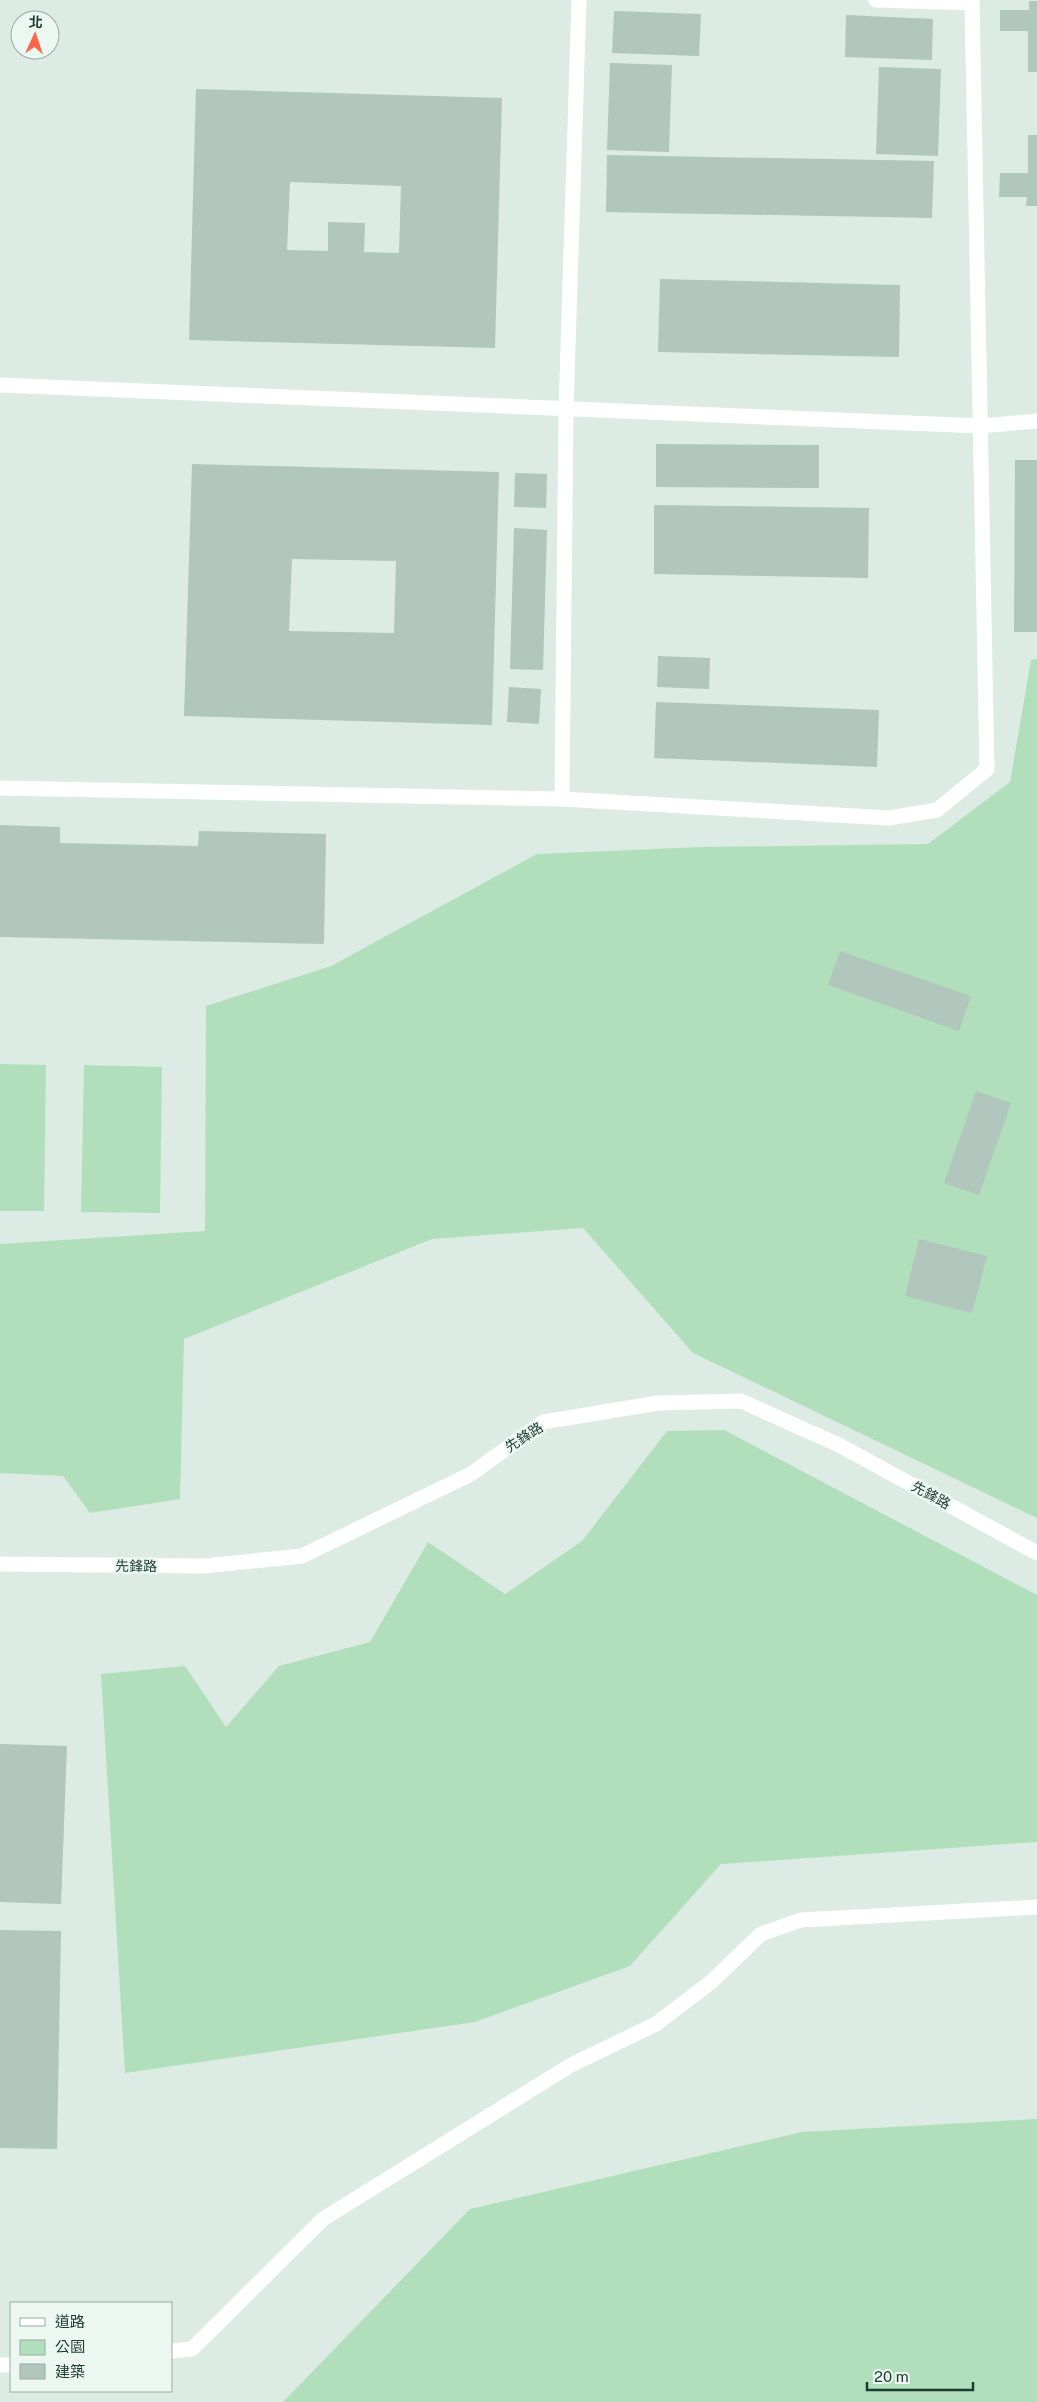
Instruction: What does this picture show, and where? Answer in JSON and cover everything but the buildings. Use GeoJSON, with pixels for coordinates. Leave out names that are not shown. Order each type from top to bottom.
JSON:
{"type":"FeatureCollection","features":[{"type":"Feature","properties":{"kind":"street"},"geometry":{"type":"LineString","coordinates":[[562,799],[566,410],[579,0]]}},
{"type":"Feature","properties":{"kind":"street"},"geometry":{"type":"LineString","coordinates":[[0,788],[562,799],[889,818],[937,810],[987,769],[972,2],[876,0]]}},
{"type":"Feature","properties":{"kind":"street"},"geometry":{"type":"LineString","coordinates":[[0,386],[980,426],[1037,421]]}},
{"type":"Feature","properties":{"kind":"street","name":"先鋒路"},"geometry":{"type":"LineString","coordinates":[[0,1564],[204,1566],[302,1556],[471,1474],[543,1422],[658,1403],[740,1401],[839,1445],[1037,1553]]}},
{"type":"Feature","properties":{"kind":"street"},"geometry":{"type":"LineString","coordinates":[[172,2351],[192,2349],[323,2219],[571,2065],[656,2024],[711,1982],[761,1934],[801,1920],[1037,1906]]}},
{"type":"Feature","properties":{"kind":"green space"},"geometry":{"type":"Polygon","coordinates":[[[1037,659],[1037,1518],[693,1353],[583,1228],[432,1239],[184,1339],[180,1499],[90,1513],[63,1476],[0,1473],[0,1244],[205,1231],[206,1006],[331,966],[537,854],[700,847],[928,844],[1010,782],[1031,660],[1037,659]]]}},
{"type":"Feature","properties":{"kind":"green space"},"geometry":{"type":"Polygon","coordinates":[[[0,1064],[46,1065],[44,1211],[0,1211],[0,1064]]]}},
{"type":"Feature","properties":{"kind":"green space"},"geometry":{"type":"Polygon","coordinates":[[[84,1065],[162,1067],[160,1213],[81,1212],[84,1065]]]}},
{"type":"Feature","properties":{"kind":"green space"},"geometry":{"type":"Polygon","coordinates":[[[724,1430],[1037,1595],[1037,1842],[721,1864],[630,1966],[475,2022],[125,2073],[101,1674],[185,1666],[226,1727],[279,1666],[370,1642],[428,1542],[505,1594],[582,1541],[667,1431],[724,1430]]]}},
{"type":"Feature","properties":{"kind":"green space"},"geometry":{"type":"Polygon","coordinates":[[[1037,2119],[1037,2402],[283,2402],[470,2209],[802,2132],[1037,2119]]]}}]}
